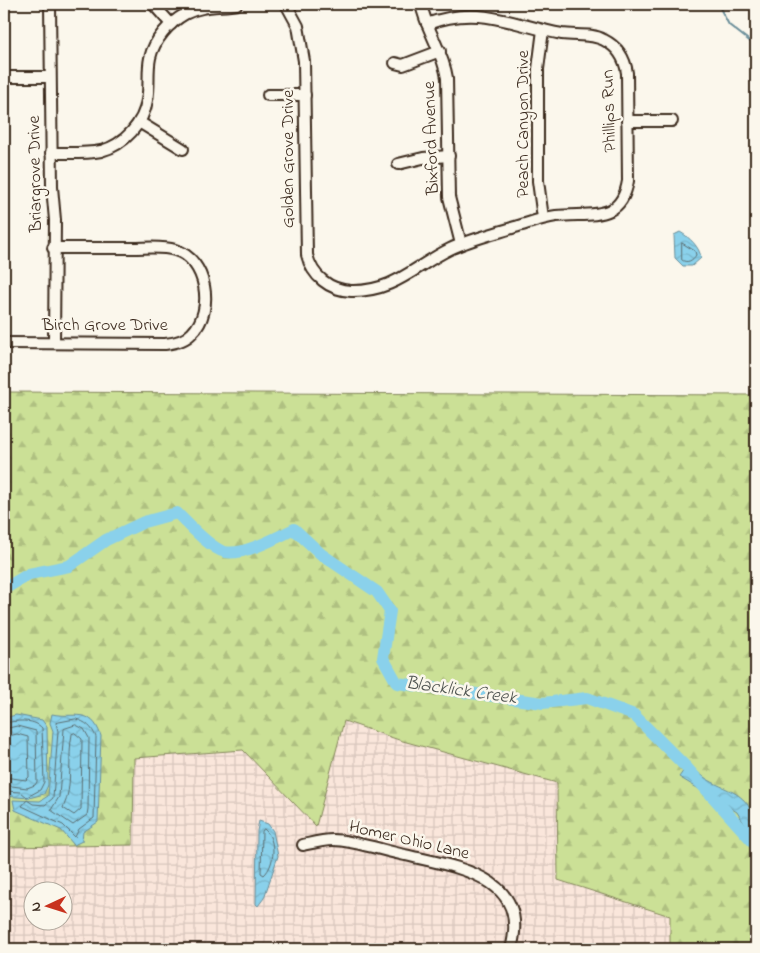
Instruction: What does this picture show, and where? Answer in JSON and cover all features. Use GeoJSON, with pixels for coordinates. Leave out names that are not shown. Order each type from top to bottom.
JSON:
{"type":"FeatureCollection","features":[{"type":"Feature","properties":{"kind":"street","name":"Briargrove Drive"},"geometry":{"type":"LineString","coordinates":[[50,4],[51,153],[55,220],[53,248],[54,343]]}},
{"type":"Feature","properties":{"kind":"street"},"geometry":{"type":"LineString","coordinates":[[153,4],[170,24]]}},
{"type":"Feature","properties":{"kind":"street"},"geometry":{"type":"LineString","coordinates":[[51,153],[86,153],[104,150],[121,141],[139,122],[147,100],[148,67],[152,53],[170,24],[192,10],[237,4]]}},
{"type":"Feature","properties":{"kind":"street","name":"Golden Grove Drive"},"geometry":{"type":"LineString","coordinates":[[286,4],[298,26],[304,60],[307,255],[312,268],[322,281],[335,288],[351,291],[393,283],[435,257],[461,244]]}},
{"type":"Feature","properties":{"kind":"street","name":"Bixford Avenue"},"geometry":{"type":"LineString","coordinates":[[421,4],[427,24],[440,51],[447,78],[449,197],[461,244]]}},
{"type":"Feature","properties":{"kind":"street","name":"Phillips Run"},"geometry":{"type":"LineString","coordinates":[[427,24],[449,18],[481,16],[506,19],[543,30],[602,38],[616,49],[624,60],[626,68],[627,188],[621,201],[607,212],[542,218]]}},
{"type":"Feature","properties":{"kind":"street","name":"Peach Canyon Drive"},"geometry":{"type":"LineString","coordinates":[[542,218],[538,181],[538,56],[543,30]]}},
{"type":"Feature","properties":{"kind":"street"},"geometry":{"type":"LineString","coordinates":[[395,63],[403,64],[440,51]]}},
{"type":"Feature","properties":{"kind":"street"},"geometry":{"type":"LineString","coordinates":[[4,77],[50,77]]}},
{"type":"Feature","properties":{"kind":"street"},"geometry":{"type":"LineString","coordinates":[[268,95],[305,95]]}},
{"type":"Feature","properties":{"kind":"street"},"geometry":{"type":"LineString","coordinates":[[627,121],[672,121]]}},
{"type":"Feature","properties":{"kind":"street"},"geometry":{"type":"LineString","coordinates":[[139,122],[183,149]]}},
{"type":"Feature","properties":{"kind":"street"},"geometry":{"type":"LineString","coordinates":[[398,164],[423,158],[449,156]]}},
{"type":"Feature","properties":{"kind":"street"},"geometry":{"type":"LineString","coordinates":[[461,244],[542,218]]}},
{"type":"Feature","properties":{"kind":"street","name":"Birch Grove Drive"},"geometry":{"type":"LineString","coordinates":[[4,343],[175,343],[193,333],[199,324],[202,316],[204,296],[203,278],[198,268],[184,254],[175,250],[53,248]]}},
{"type":"Feature","properties":{"kind":"street","name":"Homer Ohio Lane"},"geometry":{"type":"LineString","coordinates":[[303,845],[334,840],[452,866],[484,877],[500,892],[514,918],[514,934],[511,949]]}},
{"type":"Feature","properties":{"kind":"shaded area"},"geometry":{"type":"Polygon","coordinates":[[[343,721],[399,740],[557,783],[558,880],[670,916],[670,949],[4,949],[4,847],[133,845],[134,758],[243,750],[316,826],[343,721]]]}},
{"type":"Feature","properties":{"kind":"green space"},"geometry":{"type":"Polygon","coordinates":[[[4,392],[756,395],[756,949],[670,949],[670,916],[558,880],[557,783],[399,740],[344,721],[316,826],[243,750],[134,758],[133,845],[4,847],[4,392]]]}},
{"type":"Feature","properties":{"kind":"water"},"geometry":{"type":"Polygon","coordinates":[[[680,232],[694,243],[699,250],[701,258],[692,266],[683,266],[675,258],[674,235],[680,232]]]}},
{"type":"Feature","properties":{"kind":"water"},"geometry":{"type":"Polygon","coordinates":[[[52,714],[87,717],[97,727],[101,736],[98,822],[83,832],[82,841],[74,845],[61,830],[15,810],[13,800],[40,801],[48,796],[53,731],[50,723],[52,714]]]}},
{"type":"Feature","properties":{"kind":"water"},"geometry":{"type":"Polygon","coordinates":[[[16,715],[42,720],[47,727],[48,785],[44,794],[29,798],[4,796],[4,718],[16,715]]]}},
{"type":"Feature","properties":{"kind":"water"},"geometry":{"type":"Polygon","coordinates":[[[689,763],[712,782],[734,792],[743,799],[750,808],[754,822],[756,843],[737,812],[679,777],[689,763]]]}},
{"type":"Feature","properties":{"kind":"water"},"geometry":{"type":"Polygon","coordinates":[[[259,821],[268,824],[273,831],[278,856],[264,898],[258,906],[256,904],[257,831],[259,821]]]}},
{"type":"Feature","properties":{"kind":"waterway"},"geometry":{"type":"LineString","coordinates":[[716,4],[729,25],[756,46]]}},
{"type":"Feature","properties":{"kind":"waterway","name":"Blacklick Creek"},"geometry":{"type":"LineString","coordinates":[[4,589],[29,574],[69,566],[106,540],[144,522],[177,513],[206,541],[225,552],[251,549],[294,529],[321,554],[377,592],[390,611],[383,658],[397,683],[543,703],[587,698],[634,715],[687,768],[756,845]]}},
{"type":"Feature","properties":{"kind":"waterway","name":"Blacklick Creek"},"geometry":{"type":"LineString","coordinates":[[753,949],[756,945]]}}]}
